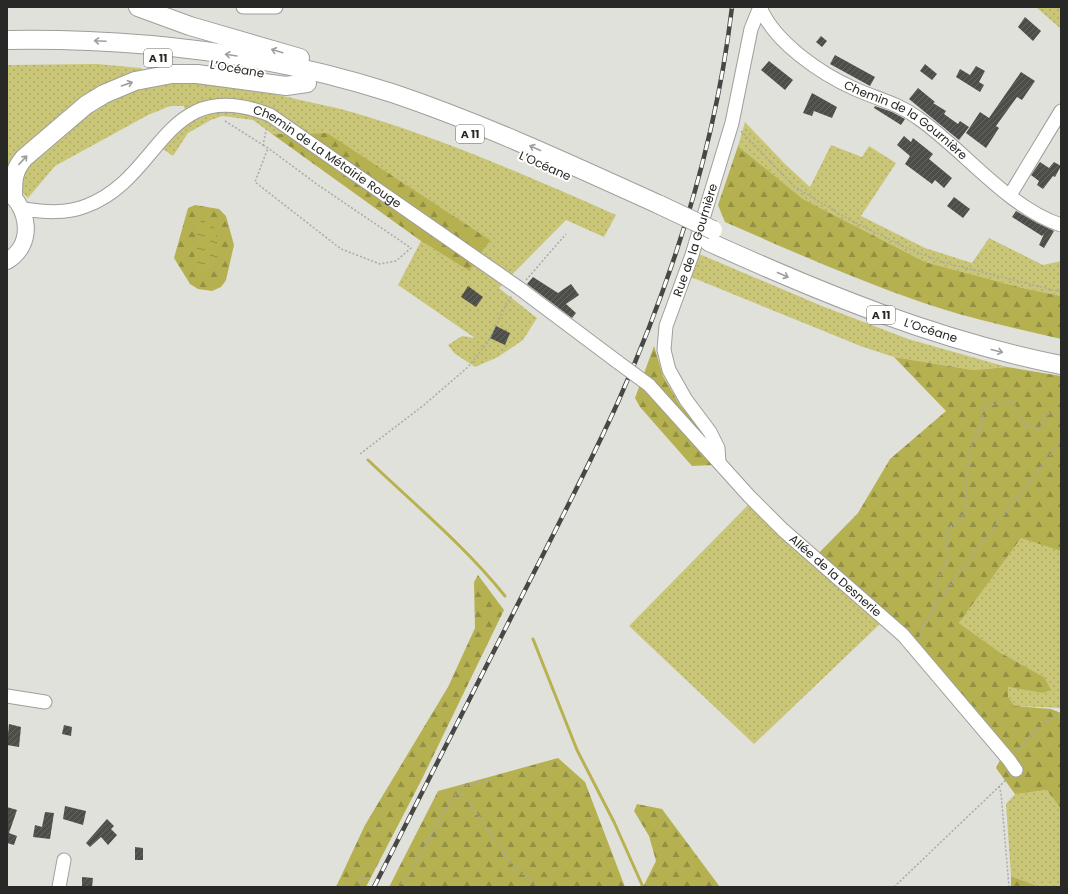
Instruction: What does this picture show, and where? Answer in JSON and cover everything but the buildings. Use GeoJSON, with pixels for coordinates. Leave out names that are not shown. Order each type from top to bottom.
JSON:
{"type":"FeatureCollection","features":[{"type":"Feature","properties":{"kind":"highway"},"geometry":{"type":"LineString","coordinates":[[138,7],[190,26],[374,80],[391,93]]}},
{"type":"Feature","properties":{"kind":"highway","name":"L’Océane"},"geometry":{"type":"LineString","coordinates":[[7,40],[106,42],[195,50],[275,63],[391,93],[506,136],[658,212]]}},
{"type":"Feature","properties":{"kind":"highway","name":"L’Océane"},"geometry":{"type":"LineString","coordinates":[[7,53],[77,52],[147,57],[216,65],[308,83],[393,107],[466,133],[658,212],[711,236],[906,311],[976,333],[1061,352]]}},
{"type":"Feature","properties":{"kind":"highway"},"geometry":{"type":"LineString","coordinates":[[14,199],[13,177],[16,167],[24,158],[86,105],[121,86],[154,76],[172,74],[218,76],[286,86],[308,83]]}},
{"type":"Feature","properties":{"kind":"highway","name":"L’Océane"},"geometry":{"type":"LineString","coordinates":[[711,236],[794,281],[908,325],[969,344],[1061,365]]}},
{"type":"Feature","properties":{"kind":"main road"},"geometry":{"type":"LineString","coordinates":[[7,261],[16,254],[23,242],[26,228],[14,199]]}},
{"type":"Feature","properties":{"kind":"street"},"geometry":{"type":"LineString","coordinates":[[243,7],[276,7]]}},
{"type":"Feature","properties":{"kind":"street","name":"Rue de la Gournière"},"geometry":{"type":"LineString","coordinates":[[719,462],[718,448],[710,432],[686,400],[668,370],[664,350],[666,326],[692,255],[732,123],[751,29],[760,7]]}},
{"type":"Feature","properties":{"kind":"street","name":"Chemin de la Gournière"},"geometry":{"type":"LineString","coordinates":[[760,7],[765,19],[774,31],[818,69],[855,89],[904,108],[935,131],[1032,212],[1061,225]]}},
{"type":"Feature","properties":{"kind":"street","name":"Chemin de La Métairie Rouge"},"geometry":{"type":"LineString","coordinates":[[14,199],[42,212],[62,211],[87,206],[102,199],[135,173],[174,126],[194,112],[227,104],[247,107],[270,115],[519,288],[649,385]]}},
{"type":"Feature","properties":{"kind":"street"},"geometry":{"type":"LineString","coordinates":[[1010,195],[1061,111]]}},
{"type":"Feature","properties":{"kind":"street","name":"Allée de la Desnerie"},"geometry":{"type":"LineString","coordinates":[[649,385],[749,496],[784,530],[903,635],[1013,765]]}},
{"type":"Feature","properties":{"kind":"street"},"geometry":{"type":"LineString","coordinates":[[7,696],[45,702]]}},
{"type":"Feature","properties":{"kind":"street"},"geometry":{"type":"LineString","coordinates":[[59,887],[64,860]]}},
{"type":"Feature","properties":{"kind":"path"},"geometry":{"type":"LineString","coordinates":[[263,144],[270,115]]}},
{"type":"Feature","properties":{"kind":"path"},"geometry":{"type":"LineString","coordinates":[[225,121],[263,144],[318,185],[411,248],[396,261],[380,264],[341,249],[255,182],[268,148]]}},
{"type":"Feature","properties":{"kind":"path"},"geometry":{"type":"LineString","coordinates":[[732,123],[795,187],[850,220],[907,248],[942,262],[1061,292]]}},
{"type":"Feature","properties":{"kind":"path"},"geometry":{"type":"LineString","coordinates":[[360,454],[424,405],[468,367],[488,342],[507,302],[566,234]]}},
{"type":"Feature","properties":{"kind":"path"},"geometry":{"type":"LineString","coordinates":[[935,608],[936,583],[948,557],[947,532],[950,527],[957,523],[967,509],[967,473],[972,444],[983,422],[982,408],[990,405],[1012,402],[1015,405],[1020,418],[1026,426],[1032,429],[1039,429],[1044,421],[1045,415],[1052,413],[1061,418]]}},
{"type":"Feature","properties":{"kind":"path"},"geometry":{"type":"LineString","coordinates":[[922,659],[919,640],[923,626],[960,572],[1061,441]]}},
{"type":"Feature","properties":{"kind":"path"},"geometry":{"type":"LineString","coordinates":[[1013,765],[1032,733],[1054,717],[1061,715]]}},
{"type":"Feature","properties":{"kind":"path"},"geometry":{"type":"LineString","coordinates":[[398,887],[408,877],[443,813],[457,794],[464,786],[491,780]]}},
{"type":"Feature","properties":{"kind":"path"},"geometry":{"type":"LineString","coordinates":[[894,887],[999,786],[1001,793],[1009,887]]}},
{"type":"Feature","properties":{"kind":"path"},"geometry":{"type":"LineString","coordinates":[[457,794],[465,797],[514,867],[538,887]]}},
{"type":"Feature","properties":{"kind":"path"},"geometry":{"type":"LineString","coordinates":[[356,887],[360,879],[365,878]]}},
{"type":"Feature","properties":{"kind":"shaded area"},"geometry":{"type":"Polygon","coordinates":[[[1036,7],[1061,7],[1061,29],[1036,7]]]}},
{"type":"Feature","properties":{"kind":"shaded area"},"geometry":{"type":"Polygon","coordinates":[[[97,64],[141,68],[154,86],[206,83],[240,87],[356,113],[461,149],[616,215],[604,237],[566,220],[499,288],[537,318],[523,340],[498,357],[475,367],[454,353],[448,345],[462,336],[475,338],[398,285],[421,241],[469,271],[327,133],[272,134],[253,120],[222,116],[211,120],[188,133],[173,156],[163,149],[188,122],[184,106],[170,106],[148,115],[55,166],[28,198],[7,179],[7,65],[97,64]]]}},
{"type":"Feature","properties":{"kind":"shaded area"},"geometry":{"type":"Polygon","coordinates":[[[745,122],[785,164],[810,187],[831,145],[862,157],[869,146],[896,163],[861,216],[925,248],[972,263],[989,238],[1043,265],[1061,261],[1061,296],[1023,288],[925,262],[803,199],[738,146],[745,122]]]}},
{"type":"Feature","properties":{"kind":"shaded area"},"geometry":{"type":"Polygon","coordinates":[[[697,253],[822,306],[908,339],[1007,367],[973,370],[894,357],[863,347],[691,277],[697,253]]]}},
{"type":"Feature","properties":{"kind":"shaded area"},"geometry":{"type":"Polygon","coordinates":[[[750,503],[881,623],[754,744],[629,626],[750,503]]]}},
{"type":"Feature","properties":{"kind":"shaded area"},"geometry":{"type":"Polygon","coordinates":[[[1021,537],[1061,551],[1061,708],[1015,706],[1008,697],[1008,687],[1042,693],[1044,677],[1001,653],[959,623],[1021,537]]]}},
{"type":"Feature","properties":{"kind":"shaded area"},"geometry":{"type":"Polygon","coordinates":[[[1047,790],[1061,809],[1061,887],[1040,887],[1011,876],[1006,804],[1015,794],[1047,790]]]}},
{"type":"Feature","properties":{"kind":"green space"},"geometry":{"type":"Polygon","coordinates":[[[327,133],[490,240],[469,271],[421,241],[272,134],[327,133]]]}},
{"type":"Feature","properties":{"kind":"green space"},"geometry":{"type":"Polygon","coordinates":[[[738,146],[803,199],[925,262],[1023,288],[1061,296],[1061,339],[1008,327],[938,308],[846,274],[725,222],[718,205],[738,146]]]}},
{"type":"Feature","properties":{"kind":"green space"},"geometry":{"type":"Polygon","coordinates":[[[195,205],[219,209],[226,216],[234,245],[226,280],[221,287],[212,291],[198,289],[190,284],[174,258],[188,208],[195,205]]]}},
{"type":"Feature","properties":{"kind":"green space"},"geometry":{"type":"Polygon","coordinates":[[[654,346],[663,376],[680,405],[699,427],[713,465],[692,466],[640,407],[635,398],[654,346]]]}},
{"type":"Feature","properties":{"kind":"green space"},"geometry":{"type":"Polygon","coordinates":[[[894,357],[973,370],[1007,367],[1061,376],[1061,551],[1021,538],[959,623],[1001,653],[1044,677],[1051,690],[1042,693],[1008,687],[1008,697],[1015,706],[1051,709],[1061,713],[1061,809],[1047,790],[1015,794],[996,768],[1001,758],[915,654],[811,561],[858,513],[890,459],[946,411],[894,357]]]}},
{"type":"Feature","properties":{"kind":"green space"},"geometry":{"type":"Polygon","coordinates":[[[478,575],[504,610],[422,779],[366,887],[336,887],[365,825],[448,687],[475,628],[474,582],[478,575]]]}},
{"type":"Feature","properties":{"kind":"green space"},"geometry":{"type":"Polygon","coordinates":[[[558,758],[585,782],[625,887],[389,887],[438,791],[558,758]]]}},
{"type":"Feature","properties":{"kind":"green space"},"geometry":{"type":"Polygon","coordinates":[[[637,804],[662,809],[720,887],[643,887],[656,861],[649,836],[634,811],[637,804]]]}},
{"type":"Feature","properties":{"kind":"green space"},"geometry":{"type":"Polygon","coordinates":[[[1011,876],[1040,887],[1011,887],[1011,876]]]}},
{"type":"Feature","properties":{"kind":"water"},"geometry":{"type":"Polygon","coordinates":[[[212,220],[218,242],[218,248],[216,259],[208,274],[198,271],[194,259],[199,221],[212,220]]]}},
{"type":"Feature","properties":{"kind":"waterway"},"geometry":{"type":"LineString","coordinates":[[368,460],[439,526],[490,578],[505,596]]}},
{"type":"Feature","properties":{"kind":"waterway"},"geometry":{"type":"LineString","coordinates":[[533,639],[577,750],[614,822],[643,887]]}},
{"type":"Feature","properties":{"kind":"railway"},"geometry":{"type":"LineString","coordinates":[[374,887],[584,474],[618,402],[638,355],[657,307],[690,209],[715,109],[725,58],[732,7]]}}]}
